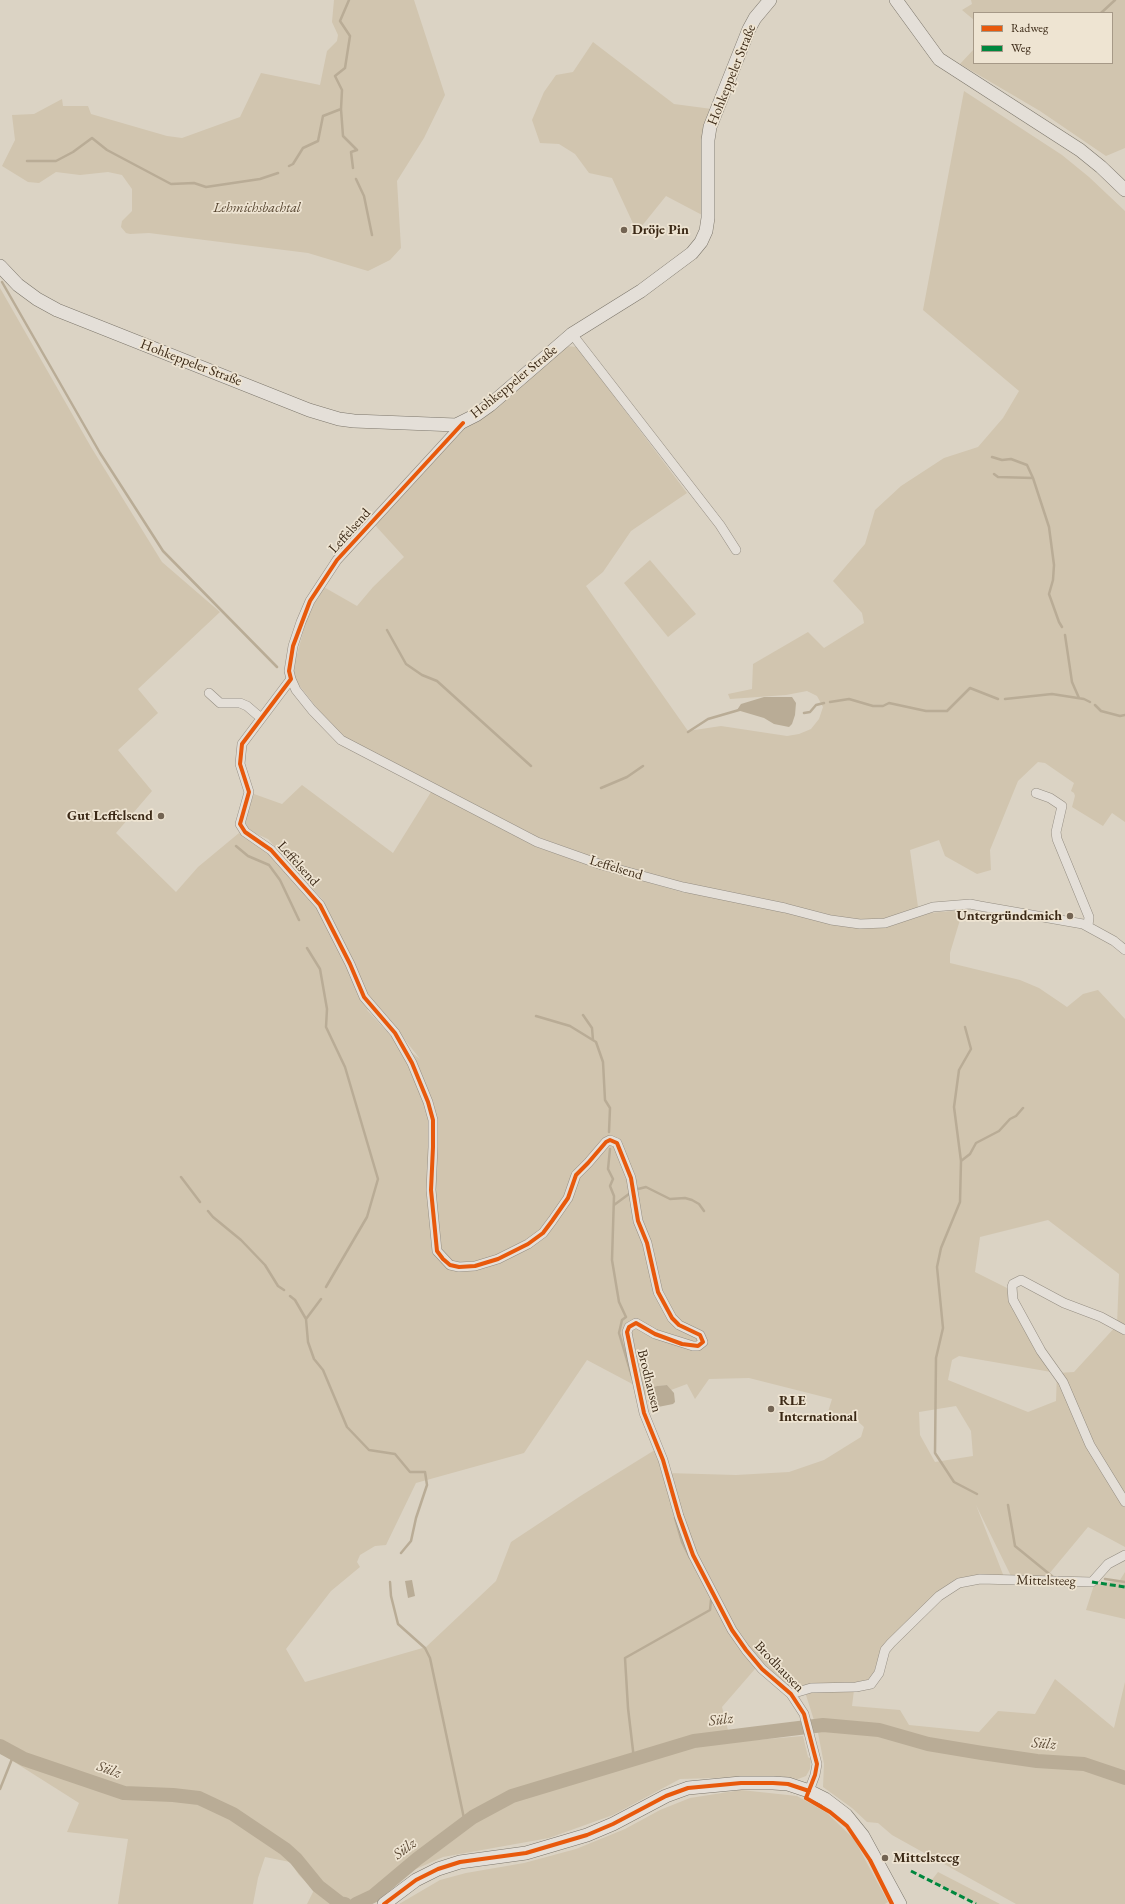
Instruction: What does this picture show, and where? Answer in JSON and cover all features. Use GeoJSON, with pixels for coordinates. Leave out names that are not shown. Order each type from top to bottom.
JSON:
{"type":"FeatureCollection","features":[{"type":"Feature","properties":{"kind":"street","name":"Hohkeppeler Straße"},"geometry":{"type":"LineString","coordinates":[[0,266],[18,284],[37,299],[57,310],[309,410],[339,419],[354,421],[449,426],[463,423],[490,405],[572,334],[641,291],[692,253],[701,242],[706,231],[708,218],[708,140],[710,127],[749,29],[755,18],[770,0]]}},
{"type":"Feature","properties":{"kind":"street"},"geometry":{"type":"LineString","coordinates":[[896,0],[939,59],[1075,146],[1101,167],[1125,190]]}},
{"type":"Feature","properties":{"kind":"street"},"geometry":{"type":"LineString","coordinates":[[572,334],[720,525],[736,550]]}},
{"type":"Feature","properties":{"kind":"street","name":"Leffelsend"},"geometry":{"type":"LineString","coordinates":[[463,423],[328,573],[310,601],[301,622],[293,646],[289,671],[291,679],[296,690],[312,710],[341,740],[536,842],[602,864],[711,894],[860,924],[874,925],[933,907],[970,904],[1060,919],[1088,926]]}},
{"type":"Feature","properties":{"kind":"street","name":"Leffelsend"},"geometry":{"type":"LineString","coordinates":[[291,679],[242,744],[240,764],[249,792],[239,820],[242,829],[271,850],[320,905],[350,964],[364,997],[395,1034],[403,1046],[423,1089],[433,1120],[431,1190]]}},
{"type":"Feature","properties":{"kind":"street"},"geometry":{"type":"LineString","coordinates":[[209,693],[220,703],[240,703],[247,706],[262,718]]}},
{"type":"Feature","properties":{"kind":"street"},"geometry":{"type":"LineString","coordinates":[[1036,793],[1050,798],[1062,806],[1056,832],[1057,839],[1089,917],[1088,926],[1125,950]]}},
{"type":"Feature","properties":{"kind":"street","name":"Brodhausen"},"geometry":{"type":"LineString","coordinates":[[431,1190],[437,1251],[450,1265],[459,1267],[475,1266],[498,1258],[528,1244],[543,1233],[568,1198],[576,1175],[606,1142],[610,1140],[617,1143],[631,1178],[638,1221],[646,1243],[658,1292],[672,1318],[679,1325],[700,1335],[703,1342],[698,1346],[693,1346],[655,1334],[636,1323],[629,1327],[627,1332],[644,1413],[663,1460],[679,1516],[696,1562],[732,1630],[746,1650],[762,1668],[791,1694],[804,1714],[814,1746],[817,1764],[815,1775],[809,1791]]}},
{"type":"Feature","properties":{"kind":"street"},"geometry":{"type":"LineString","coordinates":[[1125,1330],[1101,1318],[1064,1303],[1021,1280],[1013,1284],[1013,1300],[1041,1351],[1063,1382],[1090,1445],[1125,1502]]}},
{"type":"Feature","properties":{"kind":"street","name":"Mittelsteeg"},"geometry":{"type":"LineString","coordinates":[[791,1694],[810,1688],[856,1687],[871,1684],[879,1673],[885,1650],[891,1643],[939,1596],[958,1583],[980,1579],[1092,1582],[1108,1564],[1125,1555]]}},
{"type":"Feature","properties":{"kind":"street"},"geometry":{"type":"LineString","coordinates":[[384,1904],[416,1880],[438,1869],[460,1862],[526,1853],[587,1835],[613,1824],[666,1796],[688,1788],[740,1783],[788,1784],[809,1791],[836,1806],[859,1829],[878,1861],[900,1904]]}},
{"type":"Feature","properties":{"kind":"green space","name":"Lehmichsbachtal"},"geometry":{"type":"Polygon","coordinates":[[[334,0],[414,0],[445,95],[424,138],[397,181],[401,248],[390,260],[368,271],[308,253],[149,233],[126,233],[121,227],[122,221],[132,211],[132,189],[122,175],[108,172],[80,175],[56,172],[39,183],[28,182],[2,166],[15,140],[12,115],[34,114],[62,99],[63,106],[88,106],[91,114],[167,136],[182,138],[240,117],[261,73],[320,85],[327,51],[337,41],[338,35],[332,22],[334,0]]]}},
{"type":"Feature","properties":{"kind":"green space"},"geometry":{"type":"Polygon","coordinates":[[[971,0],[1125,0],[1125,148],[1106,156],[1040,111],[960,64],[973,50],[973,64],[1113,64],[1113,12],[973,12],[973,19],[962,10],[972,4],[971,0]]]}},
{"type":"Feature","properties":{"kind":"green space"},"geometry":{"type":"Polygon","coordinates":[[[593,42],[674,104],[712,109],[704,216],[666,196],[637,232],[612,178],[589,173],[575,154],[559,144],[540,143],[532,120],[544,92],[556,75],[573,72],[593,42]]]}},
{"type":"Feature","properties":{"kind":"green space"},"geometry":{"type":"Polygon","coordinates":[[[964,91],[1062,155],[1089,177],[1125,211],[1125,822],[1112,813],[1103,826],[1072,807],[1075,796],[1071,791],[1074,783],[1045,763],[1038,762],[1018,781],[990,850],[991,870],[977,874],[945,856],[939,840],[910,850],[919,914],[963,910],[950,953],[950,963],[1020,980],[1039,988],[1067,1007],[1083,994],[1098,990],[1125,1019],[1125,1547],[1088,1527],[1044,1580],[1012,1578],[976,1505],[1004,1577],[958,1581],[881,1653],[873,1675],[866,1681],[857,1683],[788,1686],[761,1662],[722,1707],[731,1742],[803,1736],[808,1757],[811,1759],[810,1769],[806,1776],[798,1779],[782,1776],[680,1779],[613,1815],[549,1838],[443,1857],[416,1869],[367,1904],[307,1904],[314,1890],[299,1875],[290,1862],[265,1857],[258,1878],[253,1904],[118,1904],[128,1839],[67,1832],[79,1803],[0,1753],[0,288],[91,447],[162,562],[220,612],[138,689],[158,713],[118,750],[152,791],[116,833],[176,892],[198,867],[239,833],[255,841],[269,851],[317,907],[321,918],[328,914],[322,899],[268,839],[250,831],[246,824],[245,817],[254,794],[282,804],[302,785],[393,853],[431,792],[536,847],[601,869],[685,893],[690,885],[603,861],[538,837],[348,739],[332,727],[295,680],[293,669],[305,625],[322,586],[357,606],[373,587],[404,557],[374,524],[461,430],[480,418],[565,346],[577,347],[687,493],[631,531],[603,572],[586,586],[688,731],[721,726],[787,736],[799,734],[811,729],[819,719],[823,707],[817,696],[807,691],[786,695],[730,699],[728,694],[752,689],[753,664],[808,632],[824,648],[864,623],[862,613],[833,581],[865,544],[875,510],[901,486],[944,458],[978,447],[1003,418],[1019,391],[923,310],[964,91]],[[373,1004],[367,1010],[391,1036],[420,1059],[398,1031],[373,1004]],[[1048,1220],[980,1237],[975,1272],[1011,1290],[1058,1373],[1074,1372],[1117,1325],[1119,1274],[1048,1220]],[[959,1356],[952,1360],[948,1380],[1028,1412],[1056,1401],[1057,1373],[959,1356]],[[587,1360],[524,1453],[416,1483],[386,1545],[375,1546],[360,1555],[357,1562],[360,1567],[331,1591],[286,1649],[305,1682],[426,1647],[496,1581],[511,1542],[582,1495],[658,1448],[667,1473],[736,1475],[789,1472],[824,1460],[861,1437],[864,1427],[851,1415],[828,1412],[832,1399],[749,1378],[709,1379],[695,1399],[687,1384],[671,1390],[667,1385],[650,1388],[647,1396],[643,1395],[638,1387],[587,1360]],[[956,1406],[919,1412],[920,1435],[935,1462],[973,1456],[971,1431],[956,1406]]]}},
{"type":"Feature","properties":{"kind":"green space"},"geometry":{"type":"Polygon","coordinates":[[[650,560],[696,614],[668,637],[624,583],[650,560]]]}},
{"type":"Feature","properties":{"kind":"green space"},"geometry":{"type":"Polygon","coordinates":[[[1125,1572],[1125,1619],[1086,1610],[1094,1585],[1120,1580],[1125,1572]]]}},
{"type":"Feature","properties":{"kind":"green space"},"geometry":{"type":"Polygon","coordinates":[[[1055,1679],[1114,1728],[1125,1682],[1125,1904],[1016,1904],[892,1835],[878,1823],[867,1822],[852,1808],[823,1787],[824,1764],[818,1733],[806,1695],[811,1691],[854,1690],[852,1706],[900,1710],[909,1725],[979,1732],[998,1711],[1035,1714],[1055,1679]]]}},
{"type":"Feature","properties":{"kind":"green space"},"geometry":{"type":"Polygon","coordinates":[[[741,1790],[797,1796],[827,1813],[854,1839],[888,1902],[885,1904],[399,1904],[440,1880],[466,1873],[524,1863],[576,1849],[625,1829],[660,1810],[690,1798],[741,1790]]]}},
{"type":"Feature","properties":{"kind":"green space"},"geometry":{"type":"Polygon","coordinates":[[[938,1872],[1000,1904],[976,1904],[931,1881],[938,1872]]]}},
{"type":"Feature","properties":{"kind":"shaded area"},"geometry":{"type":"Polygon","coordinates":[[[764,697],[792,697],[796,703],[795,715],[792,724],[789,727],[774,724],[764,718],[737,710],[741,704],[764,697]]]}},
{"type":"Feature","properties":{"kind":"shaded area"},"geometry":{"type":"Polygon","coordinates":[[[667,1385],[674,1393],[675,1402],[673,1404],[653,1408],[648,1400],[648,1391],[650,1388],[667,1385]]]}},
{"type":"Feature","properties":{"kind":"shaded area"},"geometry":{"type":"Polygon","coordinates":[[[412,1580],[415,1596],[408,1598],[405,1581],[412,1580]]]}},
{"type":"Feature","properties":{"kind":"waterway"},"geometry":{"type":"LineString","coordinates":[[289,166],[293,164],[303,148],[318,141],[323,116],[341,109],[342,90],[335,76],[345,68],[350,36],[340,21],[349,0]]}},
{"type":"Feature","properties":{"kind":"waterway"},"geometry":{"type":"LineString","coordinates":[[1102,12],[1115,0]]}},
{"type":"Feature","properties":{"kind":"waterway"},"geometry":{"type":"LineString","coordinates":[[341,109],[343,136],[357,150],[351,152],[353,168]]}},
{"type":"Feature","properties":{"kind":"waterway"},"geometry":{"type":"LineString","coordinates":[[27,161],[56,161],[73,152],[92,138],[107,150],[171,184],[194,183],[206,187],[260,179],[278,173]]}},
{"type":"Feature","properties":{"kind":"waterway"},"geometry":{"type":"LineString","coordinates":[[356,179],[364,196],[372,235]]}},
{"type":"Feature","properties":{"kind":"waterway"},"geometry":{"type":"LineString","coordinates":[[2,282],[100,453],[163,551],[277,667]]}},
{"type":"Feature","properties":{"kind":"waterway"},"geometry":{"type":"LineString","coordinates":[[992,457],[1002,460],[1011,459],[1027,465],[1033,478],[1049,527],[1054,565],[1053,580],[1049,594],[1062,627]]}},
{"type":"Feature","properties":{"kind":"waterway"},"geometry":{"type":"LineString","coordinates":[[994,474],[998,477],[1033,478]]}},
{"type":"Feature","properties":{"kind":"waterway"},"geometry":{"type":"LineString","coordinates":[[387,630],[406,664],[422,675],[437,681],[531,766]]}},
{"type":"Feature","properties":{"kind":"waterway"},"geometry":{"type":"LineString","coordinates":[[1065,635],[1072,682],[1079,698]]}},
{"type":"Feature","properties":{"kind":"waterway"},"geometry":{"type":"LineString","coordinates":[[830,702],[849,699],[873,706],[883,706],[889,703],[926,711],[947,711],[970,688],[998,699]]}},
{"type":"Feature","properties":{"kind":"waterway"},"geometry":{"type":"LineString","coordinates":[[1005,699],[1052,694],[1084,699],[1090,702]]}},
{"type":"Feature","properties":{"kind":"waterway"},"geometry":{"type":"LineString","coordinates":[[804,713],[810,712],[816,705],[824,703]]}},
{"type":"Feature","properties":{"kind":"waterway"},"geometry":{"type":"LineString","coordinates":[[1095,705],[1101,711],[1120,716],[1125,715]]}},
{"type":"Feature","properties":{"kind":"waterway"},"geometry":{"type":"LineString","coordinates":[[688,732],[708,719],[739,710]]}},
{"type":"Feature","properties":{"kind":"waterway"},"geometry":{"type":"LineString","coordinates":[[601,788],[627,777],[643,766]]}},
{"type":"Feature","properties":{"kind":"waterway"},"geometry":{"type":"LineString","coordinates":[[236,846],[248,856],[269,865],[280,880],[299,920]]}},
{"type":"Feature","properties":{"kind":"waterway"},"geometry":{"type":"LineString","coordinates":[[307,948],[320,969],[327,1009],[326,1027],[345,1067],[378,1179],[367,1217],[326,1287]]}},
{"type":"Feature","properties":{"kind":"waterway"},"geometry":{"type":"LineString","coordinates":[[583,1015],[592,1028],[593,1040]]}},
{"type":"Feature","properties":{"kind":"waterway"},"geometry":{"type":"LineString","coordinates":[[536,1016],[570,1026],[596,1042],[603,1062],[605,1100],[610,1108],[609,1132]]}},
{"type":"Feature","properties":{"kind":"waterway"},"geometry":{"type":"LineString","coordinates":[[965,1027],[971,1049],[959,1070],[954,1107],[961,1161],[960,1202],[941,1248],[937,1267],[943,1328],[936,1358],[935,1453],[954,1482],[977,1494]]}},
{"type":"Feature","properties":{"kind":"waterway"},"geometry":{"type":"LineString","coordinates":[[961,1161],[970,1154],[976,1143],[999,1131],[1023,1108]]}},
{"type":"Feature","properties":{"kind":"waterway"},"geometry":{"type":"LineString","coordinates":[[610,1149],[608,1169],[613,1179],[610,1186],[614,1196],[612,1260],[619,1302],[626,1317],[622,1320],[619,1333],[632,1377]]}},
{"type":"Feature","properties":{"kind":"waterway"},"geometry":{"type":"LineString","coordinates":[[181,1177],[200,1202]]}},
{"type":"Feature","properties":{"kind":"waterway"},"geometry":{"type":"LineString","coordinates":[[638,1189],[646,1187],[670,1199],[685,1198],[692,1200],[699,1204],[704,1211]]}},
{"type":"Feature","properties":{"kind":"waterway"},"geometry":{"type":"LineString","coordinates":[[614,1205],[629,1194]]}},
{"type":"Feature","properties":{"kind":"waterway"},"geometry":{"type":"LineString","coordinates":[[208,1211],[213,1217],[241,1240],[265,1265],[278,1286],[284,1290]]}},
{"type":"Feature","properties":{"kind":"waterway"},"geometry":{"type":"LineString","coordinates":[[290,1296],[295,1300],[306,1319]]}},
{"type":"Feature","properties":{"kind":"waterway"},"geometry":{"type":"LineString","coordinates":[[321,1299],[306,1319],[308,1342],[314,1359],[323,1370],[347,1427],[369,1450],[395,1454],[410,1472],[425,1472],[427,1485],[416,1518],[411,1541],[401,1553]]}},
{"type":"Feature","properties":{"kind":"waterway"},"geometry":{"type":"LineString","coordinates":[[1008,1505],[1015,1546],[1053,1577]]}},
{"type":"Feature","properties":{"kind":"waterway"},"geometry":{"type":"LineString","coordinates":[[675,1518],[682,1542],[690,1558]]}},
{"type":"Feature","properties":{"kind":"waterway"},"geometry":{"type":"LineString","coordinates":[[1105,1579],[1125,1582]]}},
{"type":"Feature","properties":{"kind":"waterway"},"geometry":{"type":"LineString","coordinates":[[390,1582],[391,1596],[398,1624],[425,1648],[430,1658],[465,1823]]}},
{"type":"Feature","properties":{"kind":"waterway"},"geometry":{"type":"LineString","coordinates":[[634,1759],[628,1708],[625,1658],[710,1610],[711,1600]]}},
{"type":"Feature","properties":{"kind":"waterway","name":"Sülz"},"geometry":{"type":"LineString","coordinates":[[356,1904],[373,1896],[417,1859],[473,1817],[512,1796],[694,1741],[823,1725],[879,1730],[928,1744],[982,1753],[1037,1761],[1084,1764],[1125,1778]]}},
{"type":"Feature","properties":{"kind":"waterway","name":"Sülz"},"geometry":{"type":"LineString","coordinates":[[0,1746],[24,1759],[124,1793],[173,1795],[199,1798],[233,1814],[285,1849],[296,1859],[318,1886],[340,1903],[345,1904]]}},
{"type":"Feature","properties":{"kind":"waterway"},"geometry":{"type":"LineString","coordinates":[[0,1789],[14,1754]]}},
{"type":"Feature","properties":{"kind":"marked path"},"geometry":{"type":"LineString","coordinates":[[1092,1582],[1125,1587]]}},
{"type":"Feature","properties":{"kind":"marked path"},"geometry":{"type":"LineString","coordinates":[[911,1871],[976,1904]]}},
{"type":"Feature","properties":{"kind":"cycle path"},"geometry":{"type":"LineString","coordinates":[[463,423],[337,560],[310,601],[293,646],[289,671],[291,679],[242,744],[240,764],[249,792],[240,824],[245,832],[271,850],[320,905],[350,964],[364,997],[395,1033],[412,1063],[428,1102],[433,1120],[431,1190],[437,1251],[450,1265],[459,1267],[475,1266],[498,1259],[528,1244],[543,1233],[552,1221],[568,1198],[576,1175],[606,1142],[610,1140],[617,1143],[631,1178],[638,1221],[647,1243],[658,1292],[672,1318],[679,1325],[700,1335],[703,1342],[698,1346],[682,1344],[655,1334],[636,1323],[629,1327],[627,1332],[644,1413],[663,1460],[679,1516],[693,1555],[732,1630],[762,1669],[791,1694],[804,1714],[817,1764],[815,1775],[806,1798],[830,1812],[847,1826],[870,1860],[892,1904]]}},
{"type":"Feature","properties":{"kind":"cycle path"},"geometry":{"type":"LineString","coordinates":[[384,1904],[416,1880],[438,1869],[460,1862],[526,1853],[587,1835],[613,1824],[666,1796],[688,1788],[741,1783],[773,1783],[788,1784],[809,1791]]}},
{"type":"Feature","properties":{"kind":"place","name":"Dröje Pin"},"geometry":{"type":"Point","coordinates":[624,230]}},
{"type":"Feature","properties":{"kind":"place","name":"Gut Leffelsend"},"geometry":{"type":"Point","coordinates":[161,816]}},
{"type":"Feature","properties":{"kind":"place","name":"Untergründemich"},"geometry":{"type":"Point","coordinates":[1070,916]}},
{"type":"Feature","properties":{"kind":"place","name":"RLE International"},"geometry":{"type":"Point","coordinates":[771,1409]}},
{"type":"Feature","properties":{"kind":"place","name":"Mittelsteeg"},"geometry":{"type":"Point","coordinates":[885,1858]}}]}
